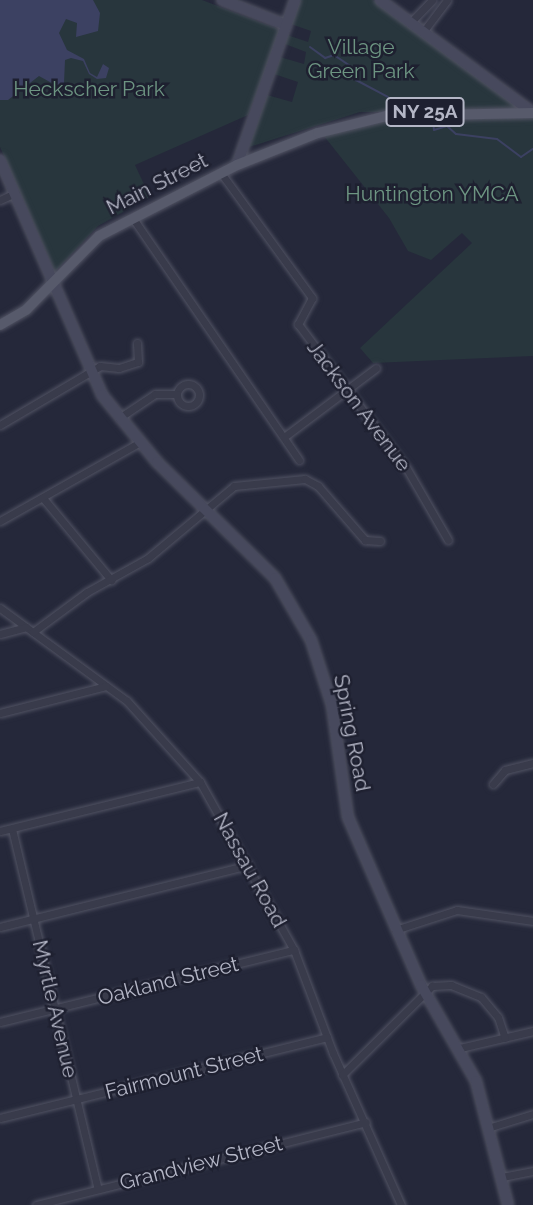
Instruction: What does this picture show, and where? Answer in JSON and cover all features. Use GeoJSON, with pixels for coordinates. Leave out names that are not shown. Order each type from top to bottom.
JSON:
{"type":"FeatureCollection","features":[{"type":"Feature","properties":{"kind":"main road"},"geometry":{"type":"LineString","coordinates":[[222,0],[286,25]]}},
{"type":"Feature","properties":{"kind":"main road"},"geometry":{"type":"LineString","coordinates":[[237,165],[295,0]]}},
{"type":"Feature","properties":{"kind":"main road"},"geometry":{"type":"LineString","coordinates":[[380,0],[533,113]]}},
{"type":"Feature","properties":{"kind":"main road","name":"Main Street"},"geometry":{"type":"LineString","coordinates":[[0,325],[55,282],[99,236],[237,165],[318,133],[411,113],[533,113]]}},
{"type":"Feature","properties":{"kind":"main road","name":"Spring Road"},"geometry":{"type":"LineString","coordinates":[[0,160],[55,282],[91,374],[119,418],[204,509],[275,578],[311,640],[332,705],[348,817],[395,930],[425,993],[460,1048],[491,1127],[508,1205]]}},
{"type":"Feature","properties":{"kind":"street"},"geometry":{"type":"LineString","coordinates":[[410,23],[432,0]]}},
{"type":"Feature","properties":{"kind":"street"},"geometry":{"type":"LineString","coordinates":[[423,32],[447,0]]}},
{"type":"Feature","properties":{"kind":"street","name":"Jackson Avenue"},"geometry":{"type":"LineString","coordinates":[[221,173],[312,298],[298,324],[407,469],[448,540]]}},
{"type":"Feature","properties":{"kind":"street"},"geometry":{"type":"LineString","coordinates":[[0,200],[15,193]]}},
{"type":"Feature","properties":{"kind":"street"},"geometry":{"type":"LineString","coordinates":[[132,217],[299,460]]}},
{"type":"Feature","properties":{"kind":"street"},"geometry":{"type":"LineString","coordinates":[[0,425],[91,374],[100,366],[118,368],[138,362],[136,343]]}},
{"type":"Feature","properties":{"kind":"street"},"geometry":{"type":"LineString","coordinates":[[284,437],[376,368]]}},
{"type":"Feature","properties":{"kind":"street"},"geometry":{"type":"LineString","coordinates":[[119,418],[155,394],[177,394]]}},
{"type":"Feature","properties":{"kind":"street"},"geometry":{"type":"LineString","coordinates":[[0,521],[140,443]]}},
{"type":"Feature","properties":{"kind":"street"},"geometry":{"type":"LineString","coordinates":[[0,634],[30,630],[148,558],[233,486],[305,479],[318,486],[365,540],[380,541]]}},
{"type":"Feature","properties":{"kind":"street"},"geometry":{"type":"LineString","coordinates":[[43,498],[110,580]]}},
{"type":"Feature","properties":{"kind":"street","name":"Nassau Road"},"geometry":{"type":"LineString","coordinates":[[0,608],[146,718],[200,782],[294,950],[342,1075],[366,1122],[400,1205]]}},
{"type":"Feature","properties":{"kind":"street"},"geometry":{"type":"LineString","coordinates":[[0,713],[106,686]]}},
{"type":"Feature","properties":{"kind":"street"},"geometry":{"type":"LineString","coordinates":[[493,784],[505,770],[533,763]]}},
{"type":"Feature","properties":{"kind":"street"},"geometry":{"type":"LineString","coordinates":[[0,831],[200,782]]}},
{"type":"Feature","properties":{"kind":"street","name":"Myrtle Avenue"},"geometry":{"type":"LineString","coordinates":[[12,828],[98,1189]]}},
{"type":"Feature","properties":{"kind":"street"},"geometry":{"type":"LineString","coordinates":[[0,927],[248,865]]}},
{"type":"Feature","properties":{"kind":"street"},"geometry":{"type":"LineString","coordinates":[[395,930],[457,910],[533,921]]}},
{"type":"Feature","properties":{"kind":"street","name":"Oakland Street"},"geometry":{"type":"LineString","coordinates":[[0,1023],[294,950]]}},
{"type":"Feature","properties":{"kind":"street"},"geometry":{"type":"LineString","coordinates":[[342,1075],[425,993],[441,985],[471,991],[491,1007],[505,1038]]}},
{"type":"Feature","properties":{"kind":"street"},"geometry":{"type":"LineString","coordinates":[[460,1048],[533,1031]]}},
{"type":"Feature","properties":{"kind":"street","name":"Fairmount Street"},"geometry":{"type":"LineString","coordinates":[[0,1118],[327,1037]]}},
{"type":"Feature","properties":{"kind":"street"},"geometry":{"type":"LineString","coordinates":[[491,1127],[533,1114]]}},
{"type":"Feature","properties":{"kind":"street","name":"Grandview Street"},"geometry":{"type":"LineString","coordinates":[[36,1205],[69,1201],[98,1189],[366,1122]]}},
{"type":"Feature","properties":{"kind":"street"},"geometry":{"type":"LineString","coordinates":[[502,1177],[533,1171]]}},
{"type":"Feature","properties":{"kind":"green space","name":"Heckscher Park"},"geometry":{"type":"Polygon","coordinates":[[[0,0],[202,0],[281,30],[248,115],[135,165],[150,197],[98,226],[55,272],[0,147],[0,0]]]}},
{"type":"Feature","properties":{"kind":"green space"},"geometry":{"type":"Polygon","coordinates":[[[300,0],[373,0],[533,118],[533,356],[373,363],[360,348],[472,243],[462,233],[431,260],[408,251],[389,218],[324,136],[388,120],[381,112],[360,112],[249,147],[267,95],[292,102],[298,82],[274,74],[280,57],[304,64],[306,52],[285,44],[287,35],[308,42],[311,31],[291,24],[300,0]]]}},
{"type":"Feature","properties":{"kind":"water"},"geometry":{"type":"Polygon","coordinates":[[[0,0],[93,0],[100,13],[98,31],[76,37],[77,23],[66,19],[59,33],[67,50],[84,59],[90,73],[97,77],[103,64],[109,68],[106,78],[97,79],[89,74],[83,61],[71,58],[65,60],[64,83],[59,87],[39,76],[8,100],[0,100],[0,0]]]}},
{"type":"Feature","properties":{"kind":"waterway"},"geometry":{"type":"LineString","coordinates":[[310,47],[325,58],[334,55],[352,67],[356,80],[388,97]]}},
{"type":"Feature","properties":{"kind":"waterway"},"geometry":{"type":"LineString","coordinates":[[433,121],[434,130],[447,126],[456,134],[497,139],[521,157],[533,149]]}},
{"type":"Feature","properties":{"kind":"park label","name":"Village Green Park"},"geometry":{"type":"Point","coordinates":[361,59]}},
{"type":"Feature","properties":{"kind":"park label","name":"Huntington YMCA"},"geometry":{"type":"Point","coordinates":[432,194]}}]}
